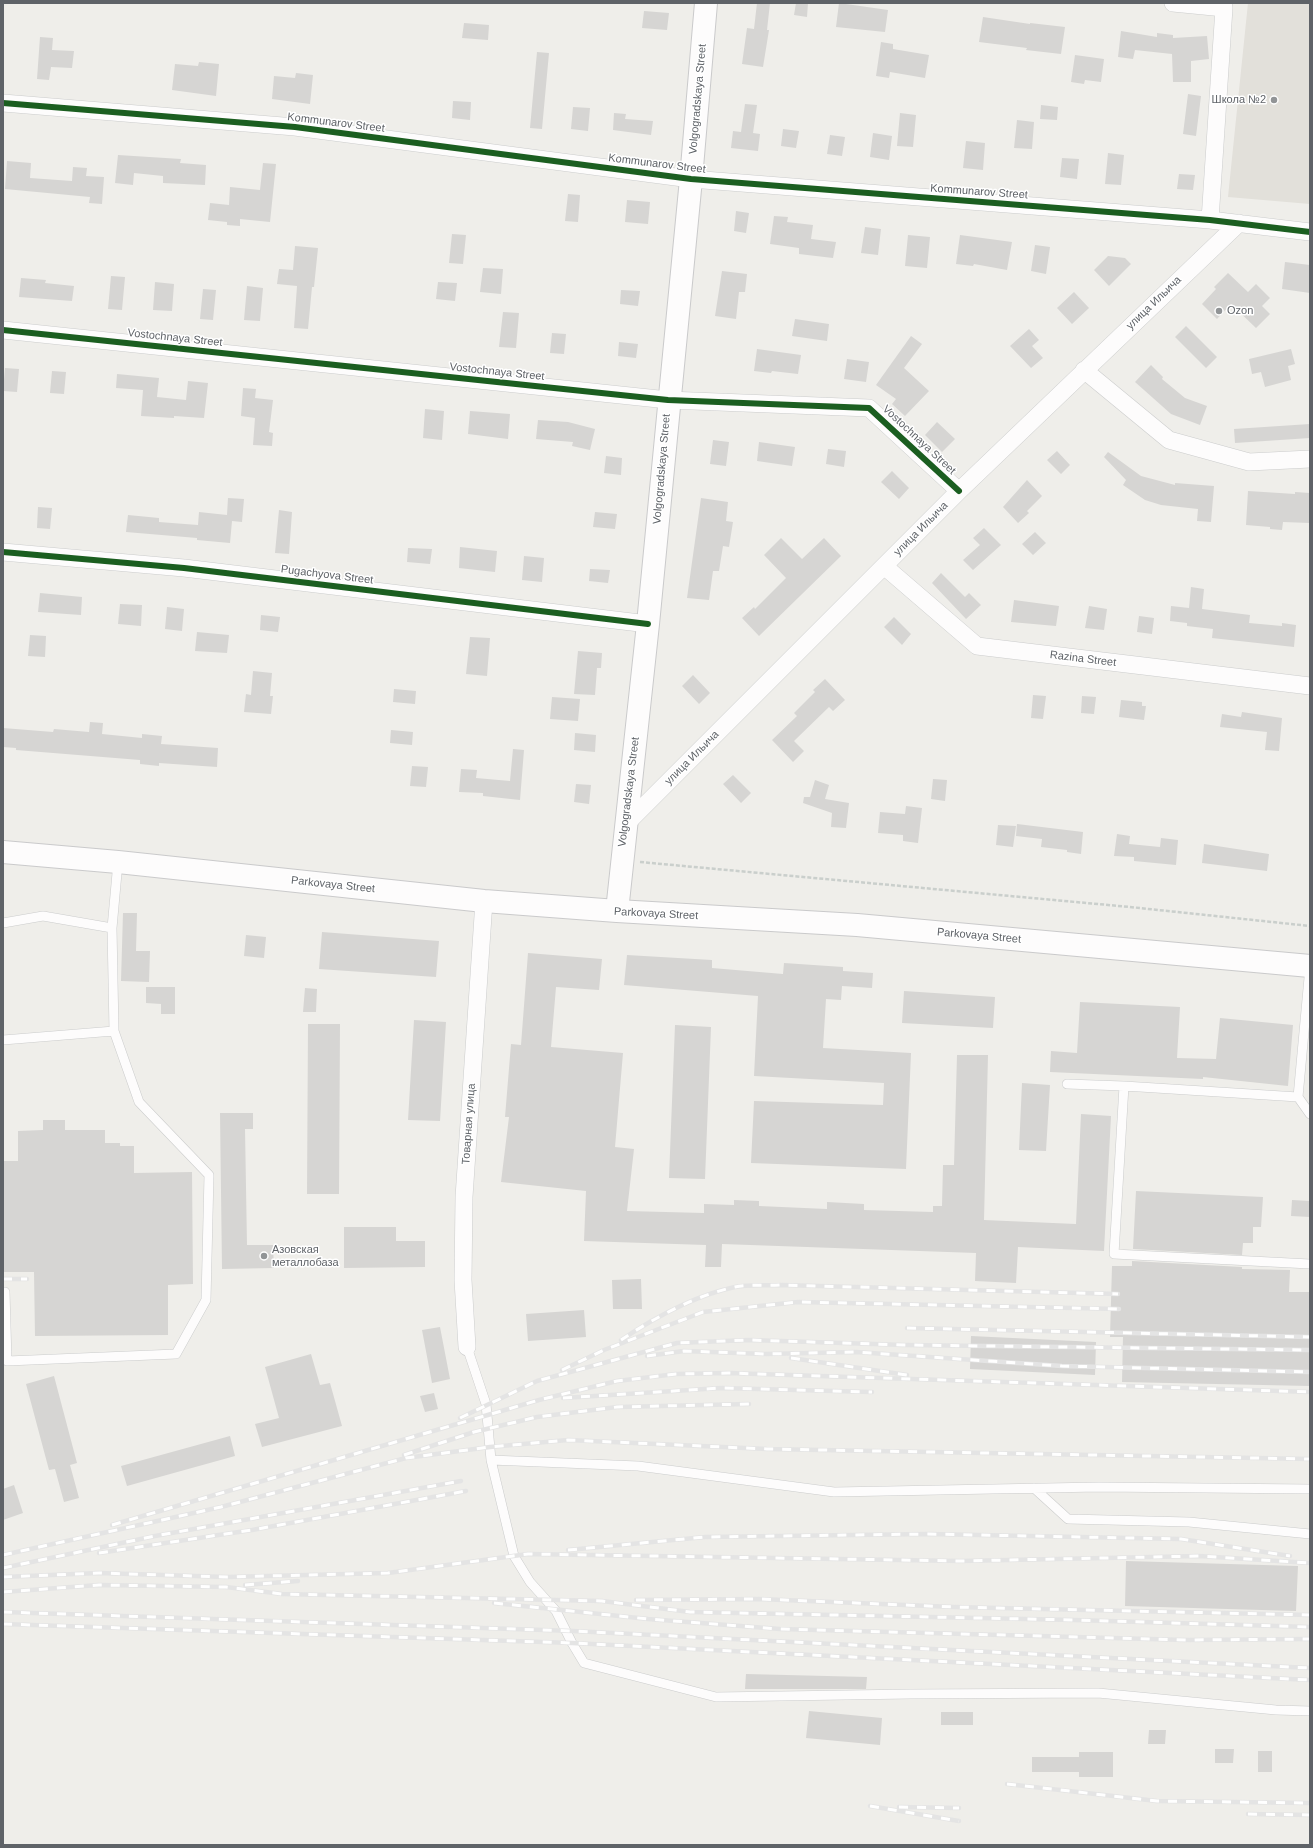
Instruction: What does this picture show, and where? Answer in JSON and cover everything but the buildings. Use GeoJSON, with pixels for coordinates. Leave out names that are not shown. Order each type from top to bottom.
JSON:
{"type":"FeatureCollection","features":[{"type":"Feature","properties":{"kind":"main road","name":"Volgogradskaya Street"},"geometry":{"type":"LineString","coordinates":[[617,911],[648,624],[668,400],[691,179],[706,3]]}},
{"type":"Feature","properties":{"kind":"main road","name":"Parkovaya Street"},"geometry":{"type":"LineString","coordinates":[[3,852],[118,862],[484,901],[617,911],[857,925],[1310,966]]}},
{"type":"Feature","properties":{"kind":"street"},"geometry":{"type":"LineString","coordinates":[[1173,3],[1223,6],[1210,220]]}},
{"type":"Feature","properties":{"kind":"street","name":"Kommunarov Street"},"geometry":{"type":"LineString","coordinates":[[3,103],[295,127],[691,179],[1210,220],[1310,232]]}},
{"type":"Feature","properties":{"kind":"street","name":"улица Ильича"},"geometry":{"type":"LineString","coordinates":[[626,824],[959,491],[1239,223]]}},
{"type":"Feature","properties":{"kind":"street","name":"Vostochnaya Street"},"geometry":{"type":"LineString","coordinates":[[3,330],[668,400],[869,408],[959,491]]}},
{"type":"Feature","properties":{"kind":"street"},"geometry":{"type":"LineString","coordinates":[[1084,370],[1169,440],[1249,462],[1310,459]]}},
{"type":"Feature","properties":{"kind":"street","name":"Pugachyova Street"},"geometry":{"type":"LineString","coordinates":[[3,552],[184,568],[648,624]]}},
{"type":"Feature","properties":{"kind":"street","name":"Razina Street"},"geometry":{"type":"LineString","coordinates":[[884,566],[977,646],[1310,686]]}},
{"type":"Feature","properties":{"kind":"street","name":"Товарная улица"},"geometry":{"type":"LineString","coordinates":[[467,1347],[463,1280],[464,1197],[484,901]]}},
{"type":"Feature","properties":{"kind":"lane"},"geometry":{"type":"LineString","coordinates":[[3,1292],[6,1292],[7,1361],[176,1354],[206,1300],[209,1175],[139,1102],[114,1031],[112,928],[118,862]]}},
{"type":"Feature","properties":{"kind":"lane"},"geometry":{"type":"LineString","coordinates":[[3,924],[43,916],[112,928]]}},
{"type":"Feature","properties":{"kind":"lane"},"geometry":{"type":"LineString","coordinates":[[1310,966],[1298,1097],[1310,1114]]}},
{"type":"Feature","properties":{"kind":"lane"},"geometry":{"type":"LineString","coordinates":[[3,1040],[114,1031]]}},
{"type":"Feature","properties":{"kind":"lane"},"geometry":{"type":"LineString","coordinates":[[1066,1084],[1124,1086],[1298,1097]]}},
{"type":"Feature","properties":{"kind":"lane"},"geometry":{"type":"LineString","coordinates":[[1124,1086],[1114,1254],[1310,1264]]}},
{"type":"Feature","properties":{"kind":"lane"},"geometry":{"type":"LineString","coordinates":[[467,1347],[486,1404],[491,1460],[514,1556],[530,1582],[556,1611],[584,1663],[716,1697],[1098,1693],[1276,1710],[1310,1711]]}},
{"type":"Feature","properties":{"kind":"lane"},"geometry":{"type":"LineString","coordinates":[[491,1460],[638,1466],[834,1492],[1099,1486],[1310,1489]]}},
{"type":"Feature","properties":{"kind":"lane"},"geometry":{"type":"LineString","coordinates":[[1034,1488],[1068,1519],[1189,1522],[1310,1534]]}},
{"type":"Feature","properties":{"kind":"path"},"geometry":{"type":"LineString","coordinates":[[622,860],[1130,907],[1310,926]]}},
{"type":"Feature","properties":{"kind":"shaded area","name":"Школа №2"},"geometry":{"type":"Polygon","coordinates":[[[1248,3],[1310,3],[1310,204],[1228,197],[1248,3]]]}},
{"type":"Feature","properties":{"kind":"railway"},"geometry":{"type":"LineString","coordinates":[[3,1279],[27,1279]]}},
{"type":"Feature","properties":{"kind":"railway"},"geometry":{"type":"LineString","coordinates":[[621,1340],[661,1316],[690,1301],[741,1286],[781,1285],[1118,1294]]}},
{"type":"Feature","properties":{"kind":"railway"},"geometry":{"type":"LineString","coordinates":[[562,1370],[604,1350],[703,1312],[798,1302],[1119,1309]]}},
{"type":"Feature","properties":{"kind":"railway"},"geometry":{"type":"LineString","coordinates":[[907,1328],[1310,1337]]}},
{"type":"Feature","properties":{"kind":"railway"},"geometry":{"type":"LineString","coordinates":[[460,1418],[537,1381],[677,1343],[749,1340],[905,1345],[1310,1350]]}},
{"type":"Feature","properties":{"kind":"railway"},"geometry":{"type":"LineString","coordinates":[[647,1356],[684,1351],[765,1354],[856,1352],[1062,1366],[1310,1372]]}},
{"type":"Feature","properties":{"kind":"railway"},"geometry":{"type":"LineString","coordinates":[[791,1358],[907,1375]]}},
{"type":"Feature","properties":{"kind":"railway"},"geometry":{"type":"LineString","coordinates":[[112,1525],[539,1400],[617,1381],[676,1374],[728,1373],[1310,1392]]}},
{"type":"Feature","properties":{"kind":"railway"},"geometry":{"type":"LineString","coordinates":[[563,1398],[721,1388],[872,1392]]}},
{"type":"Feature","properties":{"kind":"railway"},"geometry":{"type":"LineString","coordinates":[[404,1455],[474,1432],[537,1417],[617,1407],[749,1404]]}},
{"type":"Feature","properties":{"kind":"railway"},"geometry":{"type":"LineString","coordinates":[[3,1555],[221,1507],[406,1458],[490,1447],[568,1440],[767,1449],[1310,1459]]}},
{"type":"Feature","properties":{"kind":"railway"},"geometry":{"type":"LineString","coordinates":[[3,1568],[155,1536],[461,1481]]}},
{"type":"Feature","properties":{"kind":"railway"},"geometry":{"type":"LineString","coordinates":[[99,1553],[252,1530],[466,1491]]}},
{"type":"Feature","properties":{"kind":"railway"},"geometry":{"type":"LineString","coordinates":[[568,1550],[705,1537],[928,1534],[1181,1539],[1290,1556]]}},
{"type":"Feature","properties":{"kind":"railway"},"geometry":{"type":"LineString","coordinates":[[3,1577],[99,1573],[227,1577],[388,1573],[528,1554],[961,1561],[1199,1556],[1310,1563]]}},
{"type":"Feature","properties":{"kind":"railway"},"geometry":{"type":"LineString","coordinates":[[245,1585],[298,1581]]}},
{"type":"Feature","properties":{"kind":"railway"},"geometry":{"type":"LineString","coordinates":[[3,1592],[99,1585],[226,1587],[282,1594],[602,1601],[690,1612],[1074,1620],[1310,1627]]}},
{"type":"Feature","properties":{"kind":"railway"},"geometry":{"type":"LineString","coordinates":[[636,1600],[759,1599],[954,1607],[1310,1615]]}},
{"type":"Feature","properties":{"kind":"railway"},"geometry":{"type":"LineString","coordinates":[[494,1603],[648,1619],[780,1629],[1186,1640],[1310,1639]]}},
{"type":"Feature","properties":{"kind":"railway"},"geometry":{"type":"LineString","coordinates":[[3,1612],[573,1631],[1310,1668]]}},
{"type":"Feature","properties":{"kind":"railway"},"geometry":{"type":"LineString","coordinates":[[3,1624],[572,1643],[1310,1680]]}},
{"type":"Feature","properties":{"kind":"railway"},"geometry":{"type":"LineString","coordinates":[[1007,1784],[1157,1801],[1310,1803]]}},
{"type":"Feature","properties":{"kind":"railway"},"geometry":{"type":"LineString","coordinates":[[870,1806],[959,1821]]}},
{"type":"Feature","properties":{"kind":"railway"},"geometry":{"type":"LineString","coordinates":[[899,1807],[959,1808]]}},
{"type":"Feature","properties":{"kind":"railway"},"geometry":{"type":"LineString","coordinates":[[1248,1814],[1310,1815]]}},
{"type":"Feature","properties":{"kind":"cycle path"},"geometry":{"type":"LineString","coordinates":[[3,103],[295,127],[691,179],[1210,220],[1310,232]]}},
{"type":"Feature","properties":{"kind":"cycle path"},"geometry":{"type":"LineString","coordinates":[[3,330],[668,400],[869,408],[959,491]]}},
{"type":"Feature","properties":{"kind":"cycle path"},"geometry":{"type":"LineString","coordinates":[[3,552],[184,568],[648,624]]}},
{"type":"Feature","properties":{"kind":"place","name":"Школа №2"},"geometry":{"type":"Point","coordinates":[1274,100]}},
{"type":"Feature","properties":{"kind":"place","name":"Ozon"},"geometry":{"type":"Point","coordinates":[1219,311]}},
{"type":"Feature","properties":{"kind":"place","name":"Азовская металлобаза"},"geometry":{"type":"Point","coordinates":[264,1256]}}]}
